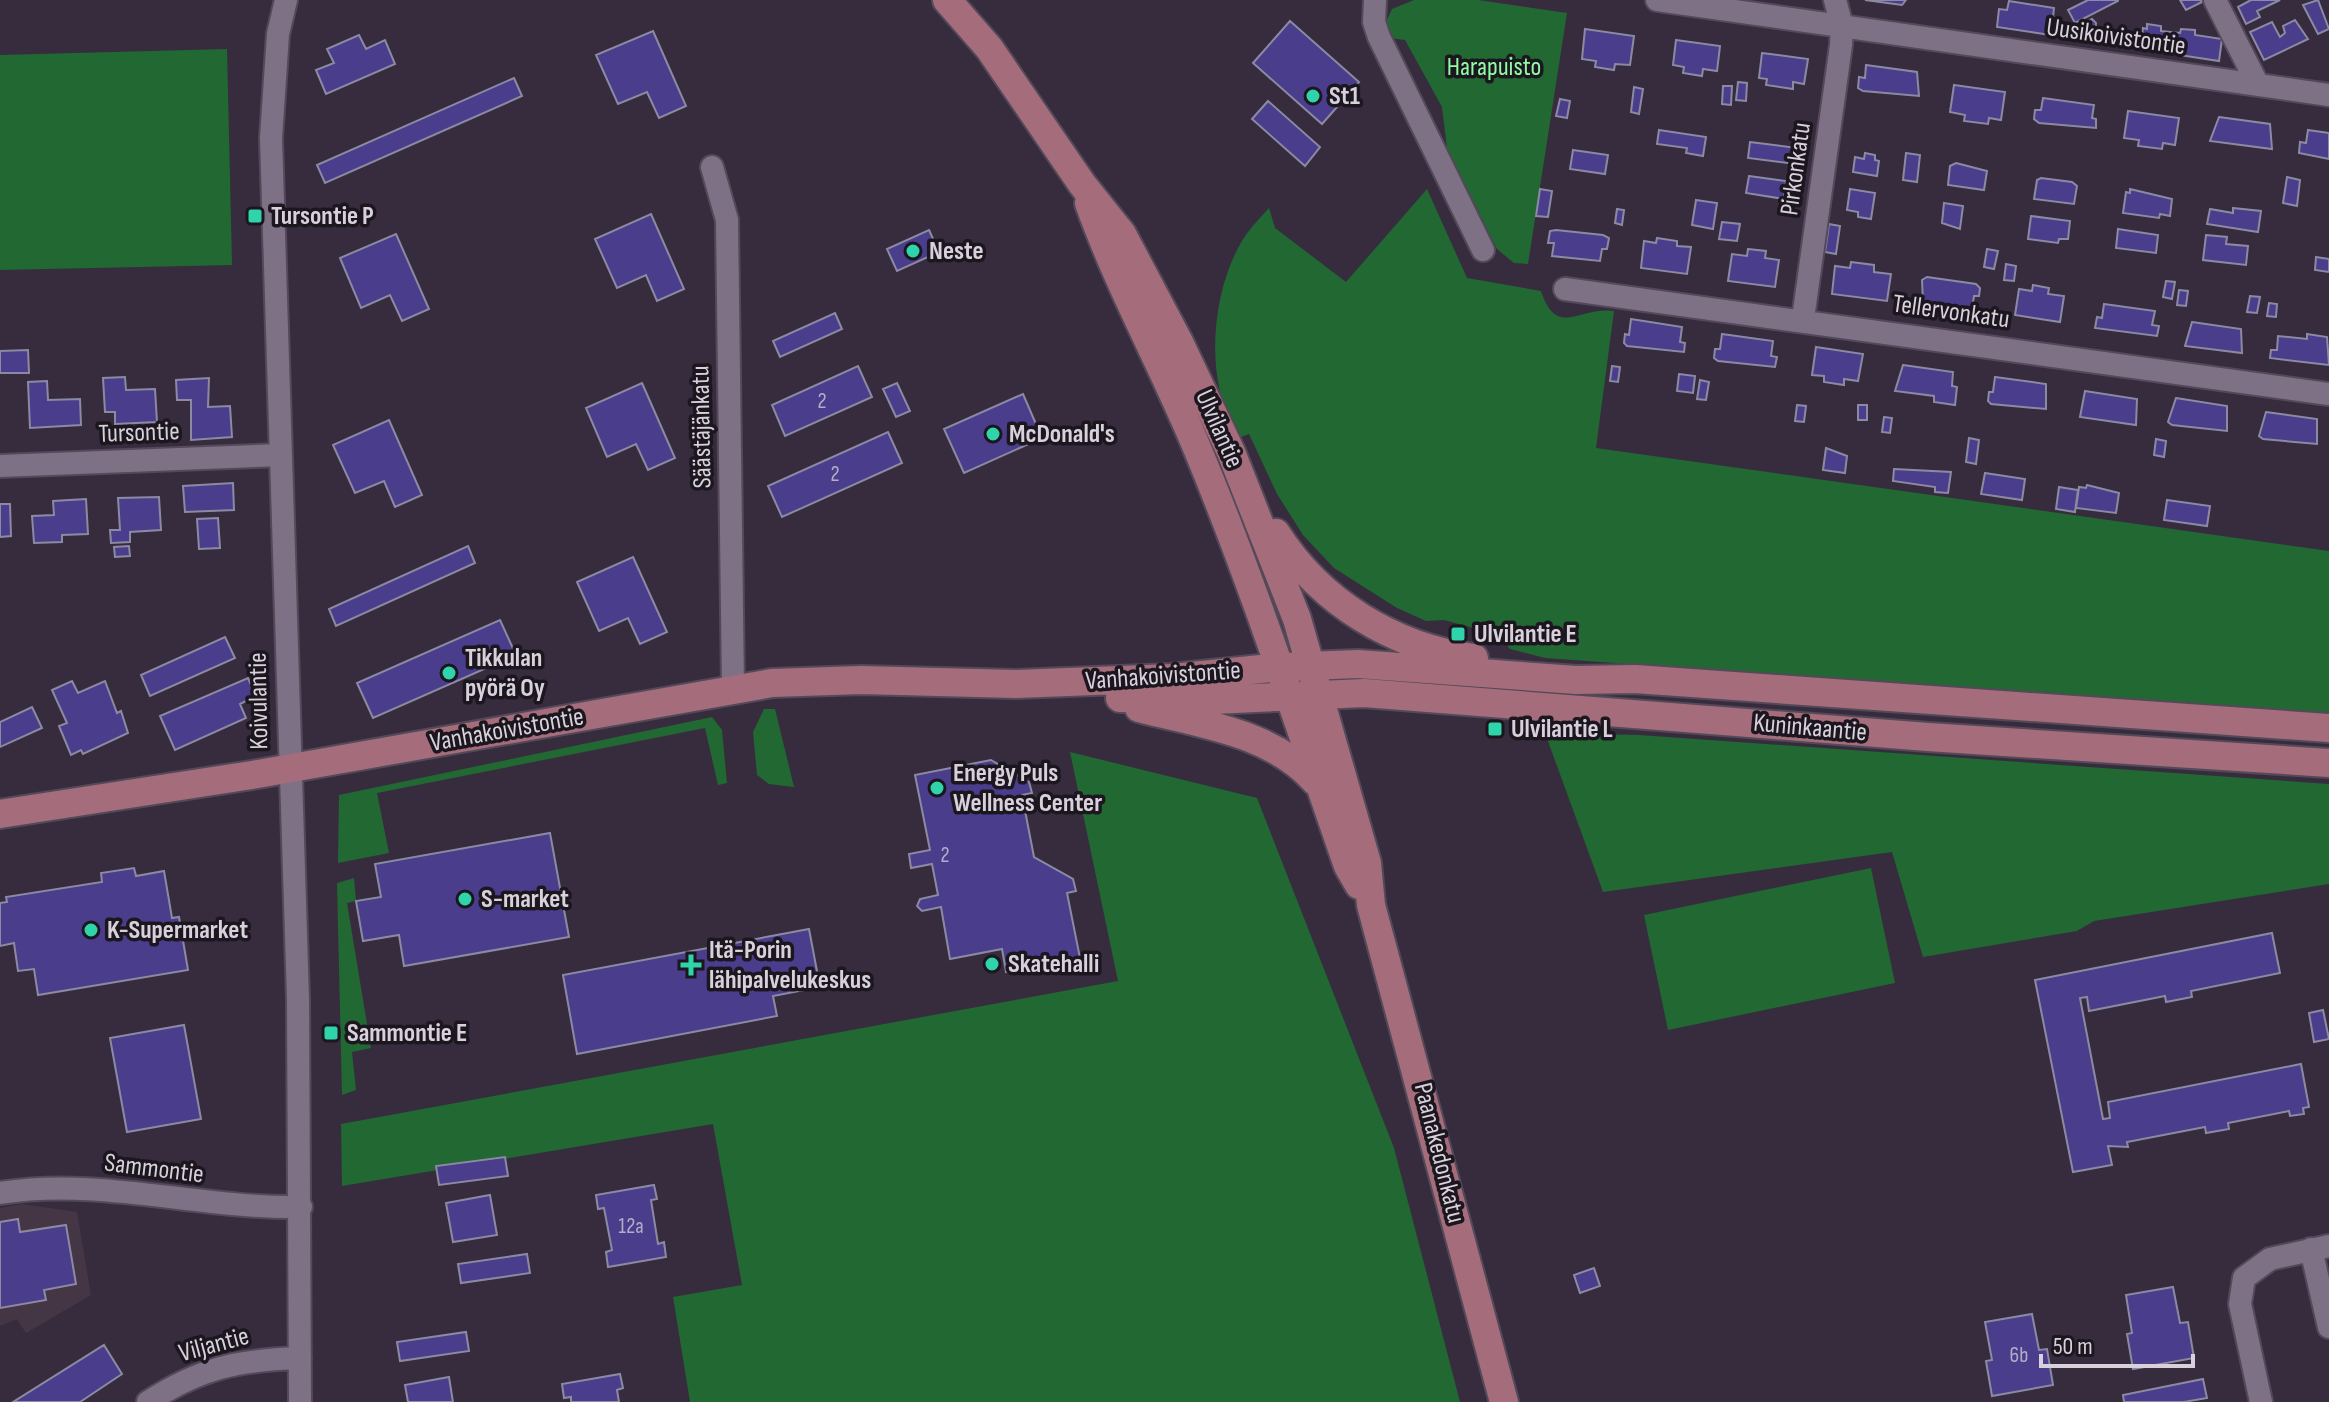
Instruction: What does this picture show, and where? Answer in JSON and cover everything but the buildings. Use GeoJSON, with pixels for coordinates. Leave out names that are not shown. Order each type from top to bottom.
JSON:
{"type":"FeatureCollection","features":[{"type":"Feature","properties":{"kind":"main road","name":"Ulvilantie"},"geometry":{"type":"LineString","coordinates":[[947,0],[1007,73],[1082,184],[1122,234],[1179,342],[1231,452],[1297,619],[1319,693]]}},
{"type":"Feature","properties":{"kind":"main road","name":"Ulvilantie"},"geometry":{"type":"LineString","coordinates":[[1082,184],[1102,241],[1198,450],[1290,696]]}},
{"type":"Feature","properties":{"kind":"main road"},"geometry":{"type":"LineString","coordinates":[[1231,452],[1296,564],[1322,591],[1371,622],[1427,648],[1466,657],[1590,670],[1635,679]]}},
{"type":"Feature","properties":{"kind":"main road","name":"Kuninkaantie"},"geometry":{"type":"LineString","coordinates":[[1311,665],[1358,664],[1576,680],[1635,679],[2329,728]]}},
{"type":"Feature","properties":{"kind":"main road","name":"Vanhakoivistontie"},"geometry":{"type":"LineString","coordinates":[[0,814],[289,769],[733,688],[861,680],[1016,684],[1172,678],[1311,665]]}},
{"type":"Feature","properties":{"kind":"main road","name":"Vanhakoivistontie"},"geometry":{"type":"LineString","coordinates":[[1016,684],[1095,697],[1213,700],[1290,696]]}},
{"type":"Feature","properties":{"kind":"main road","name":"Paanakedonkatu"},"geometry":{"type":"LineString","coordinates":[[1319,693],[1367,863],[1371,905],[1504,1402]]}},
{"type":"Feature","properties":{"kind":"main road","name":"Kuninkaantie"},"geometry":{"type":"LineString","coordinates":[[1290,696],[1364,693],[1928,737],[2329,763]]}},
{"type":"Feature","properties":{"kind":"main road","name":"Paanakedonkatu"},"geometry":{"type":"LineString","coordinates":[[1290,696],[1348,866],[1371,905]]}},
{"type":"Feature","properties":{"kind":"main road"},"geometry":{"type":"LineString","coordinates":[[1095,697],[1273,747],[1297,761],[1320,786]]}},
{"type":"Feature","properties":{"kind":"street","name":"Koivulantie"},"geometry":{"type":"LineString","coordinates":[[286,0],[277,46],[271,138],[298,999],[300,1402]]}},
{"type":"Feature","properties":{"kind":"street"},"geometry":{"type":"LineString","coordinates":[[1375,0],[1374,22],[1379,37],[1483,250]]}},
{"type":"Feature","properties":{"kind":"street","name":"Uusikoivistontie"},"geometry":{"type":"LineString","coordinates":[[1657,0],[2329,95]]}},
{"type":"Feature","properties":{"kind":"street"},"geometry":{"type":"LineString","coordinates":[[1835,0],[1842,26]]}},
{"type":"Feature","properties":{"kind":"street"},"geometry":{"type":"LineString","coordinates":[[2215,0],[2258,85]]}},
{"type":"Feature","properties":{"kind":"street","name":"Pirkonkatu"},"geometry":{"type":"LineString","coordinates":[[1803,319],[1842,26]]}},
{"type":"Feature","properties":{"kind":"street","name":"Säästäjänkatu"},"geometry":{"type":"LineString","coordinates":[[712,167],[727,220],[733,688]]}},
{"type":"Feature","properties":{"kind":"street","name":"Tellervonkatu"},"geometry":{"type":"LineString","coordinates":[[1565,289],[1803,319],[2329,394]]}},
{"type":"Feature","properties":{"kind":"street","name":"Tursontie"},"geometry":{"type":"LineString","coordinates":[[0,466],[280,455]]}},
{"type":"Feature","properties":{"kind":"street","name":"Sammontie"},"geometry":{"type":"LineString","coordinates":[[0,1193],[42,1187],[109,1189],[216,1205],[301,1207]]}},
{"type":"Feature","properties":{"kind":"street"},"geometry":{"type":"LineString","coordinates":[[2261,1402],[2240,1304],[2244,1278],[2270,1259],[2320,1247],[2329,1327]]}},
{"type":"Feature","properties":{"kind":"street","name":"Viljantie"},"geometry":{"type":"LineString","coordinates":[[148,1402],[182,1380],[242,1360],[300,1358]]}},
{"type":"Feature","properties":{"kind":"shaded area"},"geometry":{"type":"Polygon","coordinates":[[[22,1204],[77,1212],[91,1295],[26,1333],[17,1319],[0,1326],[0,1208],[22,1204]]]}},
{"type":"Feature","properties":{"kind":"green space","name":"Harapuisto"},"geometry":{"type":"Polygon","coordinates":[[[1414,0],[1478,0],[1567,13],[1528,264],[1514,263],[1497,249],[1447,148],[1442,107],[1405,40],[1390,38],[1386,22],[1392,9],[1414,0]]]}},
{"type":"Feature","properties":{"kind":"green space"},"geometry":{"type":"Polygon","coordinates":[[[227,49],[232,265],[0,270],[0,55],[227,49]]]}},
{"type":"Feature","properties":{"kind":"green space"},"geometry":{"type":"Polygon","coordinates":[[[1427,189],[1467,278],[1541,291],[1554,314],[1562,317],[1614,311],[1596,448],[2329,551],[2329,714],[1545,658],[1510,649],[1499,635],[1444,620],[1426,621],[1397,608],[1334,568],[1303,535],[1277,494],[1249,434],[1241,437],[1224,403],[1217,373],[1216,334],[1221,295],[1233,258],[1248,232],[1269,208],[1275,228],[1346,282],[1427,189]]]}},
{"type":"Feature","properties":{"kind":"green space"},"geometry":{"type":"Polygon","coordinates":[[[764,709],[775,709],[794,787],[769,784],[757,775],[753,732],[764,709]]]}},
{"type":"Feature","properties":{"kind":"green space"},"geometry":{"type":"Polygon","coordinates":[[[712,717],[722,730],[727,783],[718,785],[705,728],[377,793],[389,853],[338,863],[339,795],[712,717]]]}},
{"type":"Feature","properties":{"kind":"green space"},"geometry":{"type":"Polygon","coordinates":[[[1545,733],[1639,735],[2329,784],[2329,884],[2094,921],[2077,931],[1923,957],[1892,852],[1603,892],[1545,733]]]}},
{"type":"Feature","properties":{"kind":"green space"},"geometry":{"type":"Polygon","coordinates":[[[1070,752],[1257,798],[1394,1148],[1460,1402],[690,1402],[673,1297],[742,1285],[713,1124],[342,1186],[341,1124],[1118,981],[1070,752]]]}},
{"type":"Feature","properties":{"kind":"green space"},"geometry":{"type":"Polygon","coordinates":[[[1871,868],[1895,983],[1668,1030],[1644,915],[1871,868]]]}},
{"type":"Feature","properties":{"kind":"green space"},"geometry":{"type":"Polygon","coordinates":[[[354,878],[356,901],[347,903],[371,1048],[352,1052],[356,1090],[342,1095],[337,883],[354,878]]]}},
{"type":"Feature","properties":{"kind":"place","name":"St1"},"geometry":{"type":"Point","coordinates":[1313,96]}},
{"type":"Feature","properties":{"kind":"place","name":"Tursontie P"},"geometry":{"type":"Point","coordinates":[255,216]}},
{"type":"Feature","properties":{"kind":"place","name":"Neste"},"geometry":{"type":"Point","coordinates":[913,251]}},
{"type":"Feature","properties":{"kind":"place","name":"McDonald's"},"geometry":{"type":"Point","coordinates":[993,434]}},
{"type":"Feature","properties":{"kind":"place","name":"Ulvilantie E"},"geometry":{"type":"Point","coordinates":[1458,634]}},
{"type":"Feature","properties":{"kind":"place","name":"Tikkulan pyörä Oy"},"geometry":{"type":"Point","coordinates":[449,673]}},
{"type":"Feature","properties":{"kind":"place","name":"Ulvilantie L"},"geometry":{"type":"Point","coordinates":[1495,729]}},
{"type":"Feature","properties":{"kind":"place","name":"Energy Puls Wellness Center"},"geometry":{"type":"Point","coordinates":[937,788]}},
{"type":"Feature","properties":{"kind":"place","name":"S-market"},"geometry":{"type":"Point","coordinates":[465,899]}},
{"type":"Feature","properties":{"kind":"place","name":"K-Supermarket"},"geometry":{"type":"Point","coordinates":[91,930]}},
{"type":"Feature","properties":{"kind":"place","name":"Skatehalli"},"geometry":{"type":"Point","coordinates":[992,964]}},
{"type":"Feature","properties":{"kind":"place","name":"Itä-Porin lähipalvelukeskus"},"geometry":{"type":"Point","coordinates":[691,965]}},
{"type":"Feature","properties":{"kind":"place","name":"Sammontie E"},"geometry":{"type":"Point","coordinates":[331,1033]}}]}
